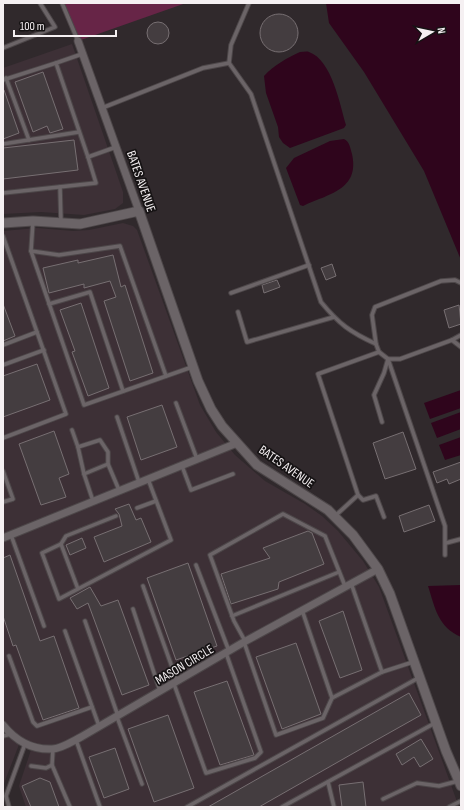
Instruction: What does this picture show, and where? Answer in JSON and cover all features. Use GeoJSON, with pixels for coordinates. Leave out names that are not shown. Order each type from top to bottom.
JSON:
{"type":"FeatureCollection","features":[{"type":"Feature","properties":{"kind":"street","name":"BATES AVENUE"},"geometry":{"type":"LineString","coordinates":[[78,41],[193,367],[211,409],[237,444],[257,465],[328,510],[353,534],[378,569],[390,594],[436,723],[460,783]]}},
{"type":"Feature","properties":{"kind":"street"},"geometry":{"type":"LineString","coordinates":[[3,223],[34,220],[80,224],[139,211]]}},
{"type":"Feature","properties":{"kind":"street"},"geometry":{"type":"LineString","coordinates":[[3,538],[148,478],[237,444]]}},
{"type":"Feature","properties":{"kind":"street","name":"MASON CIRCLE"},"geometry":{"type":"LineString","coordinates":[[53,749],[76,740],[227,652],[378,569]]}},
{"type":"Feature","properties":{"kind":"street"},"geometry":{"type":"LineString","coordinates":[[3,725],[7,735],[25,744],[53,749]]}},
{"type":"Feature","properties":{"kind":"lane"},"geometry":{"type":"LineString","coordinates":[[3,48],[54,28],[40,3]]}},
{"type":"Feature","properties":{"kind":"lane"},"geometry":{"type":"LineString","coordinates":[[62,3],[78,41]]}},
{"type":"Feature","properties":{"kind":"lane"},"geometry":{"type":"LineString","coordinates":[[249,3],[231,45],[229,63],[251,94],[321,302],[334,318],[352,333],[376,344]]}},
{"type":"Feature","properties":{"kind":"lane"},"geometry":{"type":"LineString","coordinates":[[29,140],[5,79],[83,54]]}},
{"type":"Feature","properties":{"kind":"lane"},"geometry":{"type":"LineString","coordinates":[[3,193],[96,183],[56,63]]}},
{"type":"Feature","properties":{"kind":"lane"},"geometry":{"type":"LineString","coordinates":[[102,108],[203,68],[229,63]]}},
{"type":"Feature","properties":{"kind":"lane"},"geometry":{"type":"LineString","coordinates":[[3,144],[79,132]]}},
{"type":"Feature","properties":{"kind":"lane"},"geometry":{"type":"LineString","coordinates":[[88,157],[116,147]]}},
{"type":"Feature","properties":{"kind":"lane"},"geometry":{"type":"LineString","coordinates":[[60,187],[61,223]]}},
{"type":"Feature","properties":{"kind":"lane"},"geometry":{"type":"LineString","coordinates":[[34,220],[31,251],[84,405],[193,367]]}},
{"type":"Feature","properties":{"kind":"lane"},"geometry":{"type":"LineString","coordinates":[[3,236],[66,414],[3,438]]}},
{"type":"Feature","properties":{"kind":"lane"},"geometry":{"type":"LineString","coordinates":[[31,251],[59,255],[120,246],[166,376]]}},
{"type":"Feature","properties":{"kind":"lane"},"geometry":{"type":"LineString","coordinates":[[231,293],[309,265]]}},
{"type":"Feature","properties":{"kind":"lane"},"geometry":{"type":"LineString","coordinates":[[445,555],[445,526],[388,359],[379,352],[376,344],[372,315],[375,307],[441,281],[455,280],[461,283]]}},
{"type":"Feature","properties":{"kind":"lane"},"geometry":{"type":"LineString","coordinates":[[49,304],[90,292],[124,391]]}},
{"type":"Feature","properties":{"kind":"lane"},"geometry":{"type":"LineString","coordinates":[[238,312],[247,342],[334,318]]}},
{"type":"Feature","properties":{"kind":"lane"},"geometry":{"type":"LineString","coordinates":[[3,345],[37,332]]}},
{"type":"Feature","properties":{"kind":"lane"},"geometry":{"type":"LineString","coordinates":[[388,359],[400,359],[452,340],[461,335]]}},
{"type":"Feature","properties":{"kind":"lane"},"geometry":{"type":"LineString","coordinates":[[452,340],[461,347]]}},
{"type":"Feature","properties":{"kind":"lane"},"geometry":{"type":"LineString","coordinates":[[3,364],[44,350]]}},
{"type":"Feature","properties":{"kind":"lane"},"geometry":{"type":"LineString","coordinates":[[379,352],[318,374],[358,495],[362,500],[376,496],[384,518]]}},
{"type":"Feature","properties":{"kind":"lane"},"geometry":{"type":"LineString","coordinates":[[382,422],[374,395],[384,373],[388,359]]}},
{"type":"Feature","properties":{"kind":"lane"},"geometry":{"type":"LineString","coordinates":[[176,403],[197,459]]}},
{"type":"Feature","properties":{"kind":"lane"},"geometry":{"type":"LineString","coordinates":[[117,417],[139,482]]}},
{"type":"Feature","properties":{"kind":"lane"},"geometry":{"type":"LineString","coordinates":[[72,430],[93,501]]}},
{"type":"Feature","properties":{"kind":"lane"},"geometry":{"type":"LineString","coordinates":[[78,447],[100,440],[108,452],[108,464],[119,490]]}},
{"type":"Feature","properties":{"kind":"lane"},"geometry":{"type":"LineString","coordinates":[[84,474],[108,464]]}},
{"type":"Feature","properties":{"kind":"lane"},"geometry":{"type":"LineString","coordinates":[[181,465],[191,490],[233,474]]}},
{"type":"Feature","properties":{"kind":"lane"},"geometry":{"type":"LineString","coordinates":[[3,471],[13,499],[3,502]]}},
{"type":"Feature","properties":{"kind":"lane"},"geometry":{"type":"LineString","coordinates":[[116,516],[66,536],[62,544],[42,553],[60,599],[171,540],[148,478]]}},
{"type":"Feature","properties":{"kind":"lane"},"geometry":{"type":"LineString","coordinates":[[335,517],[358,495]]}},
{"type":"Feature","properties":{"kind":"lane"},"geometry":{"type":"LineString","coordinates":[[137,508],[156,501]]}},
{"type":"Feature","properties":{"kind":"lane"},"geometry":{"type":"LineString","coordinates":[[382,672],[348,585],[339,572],[325,536],[283,514],[210,555],[232,616],[245,642],[276,736],[323,718],[332,698],[382,672],[414,661]]}},
{"type":"Feature","properties":{"kind":"lane"},"geometry":{"type":"LineString","coordinates":[[12,534],[44,626]]}},
{"type":"Feature","properties":{"kind":"lane"},"geometry":{"type":"LineString","coordinates":[[446,543],[461,539]]}},
{"type":"Feature","properties":{"kind":"lane"},"geometry":{"type":"LineString","coordinates":[[62,544],[78,589]]}},
{"type":"Feature","properties":{"kind":"lane"},"geometry":{"type":"LineString","coordinates":[[143,586],[206,773],[255,758],[261,752],[196,565]]}},
{"type":"Feature","properties":{"kind":"lane"},"geometry":{"type":"LineString","coordinates":[[232,616],[339,572]]}},
{"type":"Feature","properties":{"kind":"lane"},"geometry":{"type":"LineString","coordinates":[[134,609],[160,692]]}},
{"type":"Feature","properties":{"kind":"lane"},"geometry":{"type":"LineString","coordinates":[[302,610],[332,698]]}},
{"type":"Feature","properties":{"kind":"lane"},"geometry":{"type":"LineString","coordinates":[[85,622],[142,784]]}},
{"type":"Feature","properties":{"kind":"lane"},"geometry":{"type":"LineString","coordinates":[[65,631],[99,727]]}},
{"type":"Feature","properties":{"kind":"lane"},"geometry":{"type":"LineString","coordinates":[[9,656],[33,722],[37,726],[92,707]]}},
{"type":"Feature","properties":{"kind":"lane"},"geometry":{"type":"LineString","coordinates":[[187,807],[420,677]]}},
{"type":"Feature","properties":{"kind":"lane"},"geometry":{"type":"LineString","coordinates":[[282,807],[436,723]]}},
{"type":"Feature","properties":{"kind":"lane"},"geometry":{"type":"LineString","coordinates":[[76,740],[100,807]]}},
{"type":"Feature","properties":{"kind":"lane"},"geometry":{"type":"LineString","coordinates":[[9,807],[6,796],[25,744]]}},
{"type":"Feature","properties":{"kind":"lane"},"geometry":{"type":"LineString","coordinates":[[53,749],[52,764],[70,807]]}},
{"type":"Feature","properties":{"kind":"lane"},"geometry":{"type":"LineString","coordinates":[[31,766],[46,768],[52,764]]}},
{"type":"Feature","properties":{"kind":"lane"},"geometry":{"type":"LineString","coordinates":[[328,782],[334,807]]}},
{"type":"Feature","properties":{"kind":"lane"},"geometry":{"type":"LineString","coordinates":[[383,799],[417,783],[438,786],[460,783]]}},
{"type":"Feature","properties":{"kind":"lane"},"geometry":{"type":"LineString","coordinates":[[449,807],[461,801]]}},
{"type":"Feature","properties":{"kind":"shaded area"},"geometry":{"type":"Polygon","coordinates":[[[62,3],[186,3],[78,41],[62,3]]]}},
{"type":"Feature","properties":{"kind":"shaded area"},"geometry":{"type":"Polygon","coordinates":[[[326,3],[461,3],[461,260],[424,171],[364,72],[329,23],[326,3]]]}},
{"type":"Feature","properties":{"kind":"shaded area"},"geometry":{"type":"Polygon","coordinates":[[[72,44],[123,192],[123,203],[115,209],[84,215],[41,212],[3,214],[3,68],[72,44]]]}},
{"type":"Feature","properties":{"kind":"shaded area"},"geometry":{"type":"Polygon","coordinates":[[[300,52],[309,52],[324,64],[338,95],[346,125],[344,128],[290,148],[283,143],[279,137],[278,127],[266,93],[264,76],[281,62],[300,52]]]}},
{"type":"Feature","properties":{"kind":"shaded area"},"geometry":{"type":"Polygon","coordinates":[[[344,139],[350,145],[353,166],[351,176],[347,183],[332,194],[303,206],[300,205],[286,168],[294,158],[330,141],[344,139]]]}},
{"type":"Feature","properties":{"kind":"shaded area"},"geometry":{"type":"Polygon","coordinates":[[[123,223],[133,226],[137,230],[200,405],[216,432],[235,455],[265,481],[305,504],[322,516],[338,531],[363,561],[379,587],[459,807],[26,807],[19,786],[32,747],[20,742],[3,786],[3,231],[37,228],[73,231],[89,230],[123,223]]]}},
{"type":"Feature","properties":{"kind":"shaded area"},"geometry":{"type":"Polygon","coordinates":[[[461,390],[461,408],[430,419],[424,403],[461,390]]]}},
{"type":"Feature","properties":{"kind":"shaded area"},"geometry":{"type":"Polygon","coordinates":[[[461,412],[461,429],[437,438],[431,423],[461,412]]]}},
{"type":"Feature","properties":{"kind":"shaded area"},"geometry":{"type":"Polygon","coordinates":[[[461,437],[461,455],[445,460],[439,445],[461,437]]]}},
{"type":"Feature","properties":{"kind":"shaded area"},"geometry":{"type":"Polygon","coordinates":[[[461,585],[461,637],[447,628],[438,616],[428,586],[461,585]]]}},
{"type":"Feature","properties":{"kind":"building"},"geometry":{"type":"Polygon","coordinates":[[[279,14],[292,20],[298,33],[292,46],[279,52],[266,46],[260,33],[266,20],[279,14]]]}},
{"type":"Feature","properties":{"kind":"building"},"geometry":{"type":"Polygon","coordinates":[[[154,22],[162,22],[169,29],[169,37],[162,44],[154,44],[147,37],[147,29],[154,22]]]}},
{"type":"Feature","properties":{"kind":"building"},"geometry":{"type":"Polygon","coordinates":[[[43,72],[63,129],[50,133],[47,126],[33,132],[15,82],[43,72]]]}},
{"type":"Feature","properties":{"kind":"building"},"geometry":{"type":"Polygon","coordinates":[[[4,90],[19,133],[3,139],[3,91],[4,90]]]}},
{"type":"Feature","properties":{"kind":"building"},"geometry":{"type":"Polygon","coordinates":[[[74,140],[78,170],[3,179],[3,148],[74,140]]]}},
{"type":"Feature","properties":{"kind":"building"},"geometry":{"type":"Polygon","coordinates":[[[113,255],[121,287],[125,285],[153,373],[130,381],[104,301],[116,297],[110,281],[84,288],[84,284],[49,293],[43,268],[78,260],[78,263],[113,255]]]}},
{"type":"Feature","properties":{"kind":"building"},"geometry":{"type":"Polygon","coordinates":[[[332,264],[336,276],[326,280],[321,268],[332,264]]]}},
{"type":"Feature","properties":{"kind":"building"},"geometry":{"type":"Polygon","coordinates":[[[277,280],[280,287],[264,293],[262,285],[277,280]]]}},
{"type":"Feature","properties":{"kind":"building"},"geometry":{"type":"Polygon","coordinates":[[[81,303],[109,388],[88,396],[72,352],[75,351],[60,310],[81,303]]]}},
{"type":"Feature","properties":{"kind":"building"},"geometry":{"type":"Polygon","coordinates":[[[3,304],[15,336],[3,341],[3,304]]]}},
{"type":"Feature","properties":{"kind":"building"},"geometry":{"type":"Polygon","coordinates":[[[459,305],[461,324],[449,328],[444,310],[459,305]]]}},
{"type":"Feature","properties":{"kind":"building"},"geometry":{"type":"Polygon","coordinates":[[[37,364],[50,400],[3,417],[3,376],[37,364]]]}},
{"type":"Feature","properties":{"kind":"building"},"geometry":{"type":"Polygon","coordinates":[[[162,405],[177,447],[141,460],[127,417],[162,405]]]}},
{"type":"Feature","properties":{"kind":"building"},"geometry":{"type":"Polygon","coordinates":[[[54,431],[69,474],[59,478],[66,497],[41,505],[19,444],[54,431]]]}},
{"type":"Feature","properties":{"kind":"building"},"geometry":{"type":"Polygon","coordinates":[[[403,432],[416,469],[385,479],[373,443],[403,432]]]}},
{"type":"Feature","properties":{"kind":"building"},"geometry":{"type":"Polygon","coordinates":[[[461,462],[461,479],[449,484],[447,479],[437,483],[433,472],[461,462]]]}},
{"type":"Feature","properties":{"kind":"building"},"geometry":{"type":"Polygon","coordinates":[[[129,504],[136,520],[141,518],[151,542],[104,562],[94,537],[122,526],[119,514],[115,509],[129,504]]]}},
{"type":"Feature","properties":{"kind":"building"},"geometry":{"type":"Polygon","coordinates":[[[429,505],[435,521],[404,532],[399,516],[429,505]]]}},
{"type":"Feature","properties":{"kind":"building"},"geometry":{"type":"Polygon","coordinates":[[[308,531],[312,533],[324,564],[279,582],[278,589],[231,604],[221,574],[270,558],[263,548],[308,531]]]}},
{"type":"Feature","properties":{"kind":"building"},"geometry":{"type":"Polygon","coordinates":[[[82,538],[86,548],[70,555],[66,545],[82,538]]]}},
{"type":"Feature","properties":{"kind":"building"},"geometry":{"type":"Polygon","coordinates":[[[10,555],[40,641],[54,636],[79,708],[43,720],[16,645],[13,646],[3,616],[3,558],[10,555]]]}},
{"type":"Feature","properties":{"kind":"building"},"geometry":{"type":"Polygon","coordinates":[[[188,563],[217,646],[176,660],[147,578],[188,563]]]}},
{"type":"Feature","properties":{"kind":"building"},"geometry":{"type":"Polygon","coordinates":[[[90,587],[101,606],[118,600],[149,685],[122,695],[88,603],[77,609],[70,598],[90,587]]]}},
{"type":"Feature","properties":{"kind":"building"},"geometry":{"type":"Polygon","coordinates":[[[343,611],[362,670],[340,678],[319,621],[343,611]]]}},
{"type":"Feature","properties":{"kind":"building"},"geometry":{"type":"Polygon","coordinates":[[[296,643],[321,714],[282,729],[256,657],[296,643]]]}},
{"type":"Feature","properties":{"kind":"building"},"geometry":{"type":"Polygon","coordinates":[[[227,681],[254,755],[220,765],[194,692],[227,681]]]}},
{"type":"Feature","properties":{"kind":"building"},"geometry":{"type":"Polygon","coordinates":[[[409,693],[421,715],[259,807],[208,807],[409,693]]]}},
{"type":"Feature","properties":{"kind":"building"},"geometry":{"type":"Polygon","coordinates":[[[168,715],[194,788],[154,802],[128,729],[168,715]]]}},
{"type":"Feature","properties":{"kind":"building"},"geometry":{"type":"Polygon","coordinates":[[[421,739],[433,759],[420,767],[414,757],[402,765],[396,754],[421,739]]]}},
{"type":"Feature","properties":{"kind":"building"},"geometry":{"type":"Polygon","coordinates":[[[115,748],[129,789],[104,798],[89,757],[115,748]]]}},
{"type":"Feature","properties":{"kind":"building"},"geometry":{"type":"Polygon","coordinates":[[[40,778],[50,782],[59,807],[31,807],[22,786],[40,778]]]}},
{"type":"Feature","properties":{"kind":"building"},"geometry":{"type":"Polygon","coordinates":[[[363,782],[366,807],[342,807],[339,785],[363,782]]]}}]}
